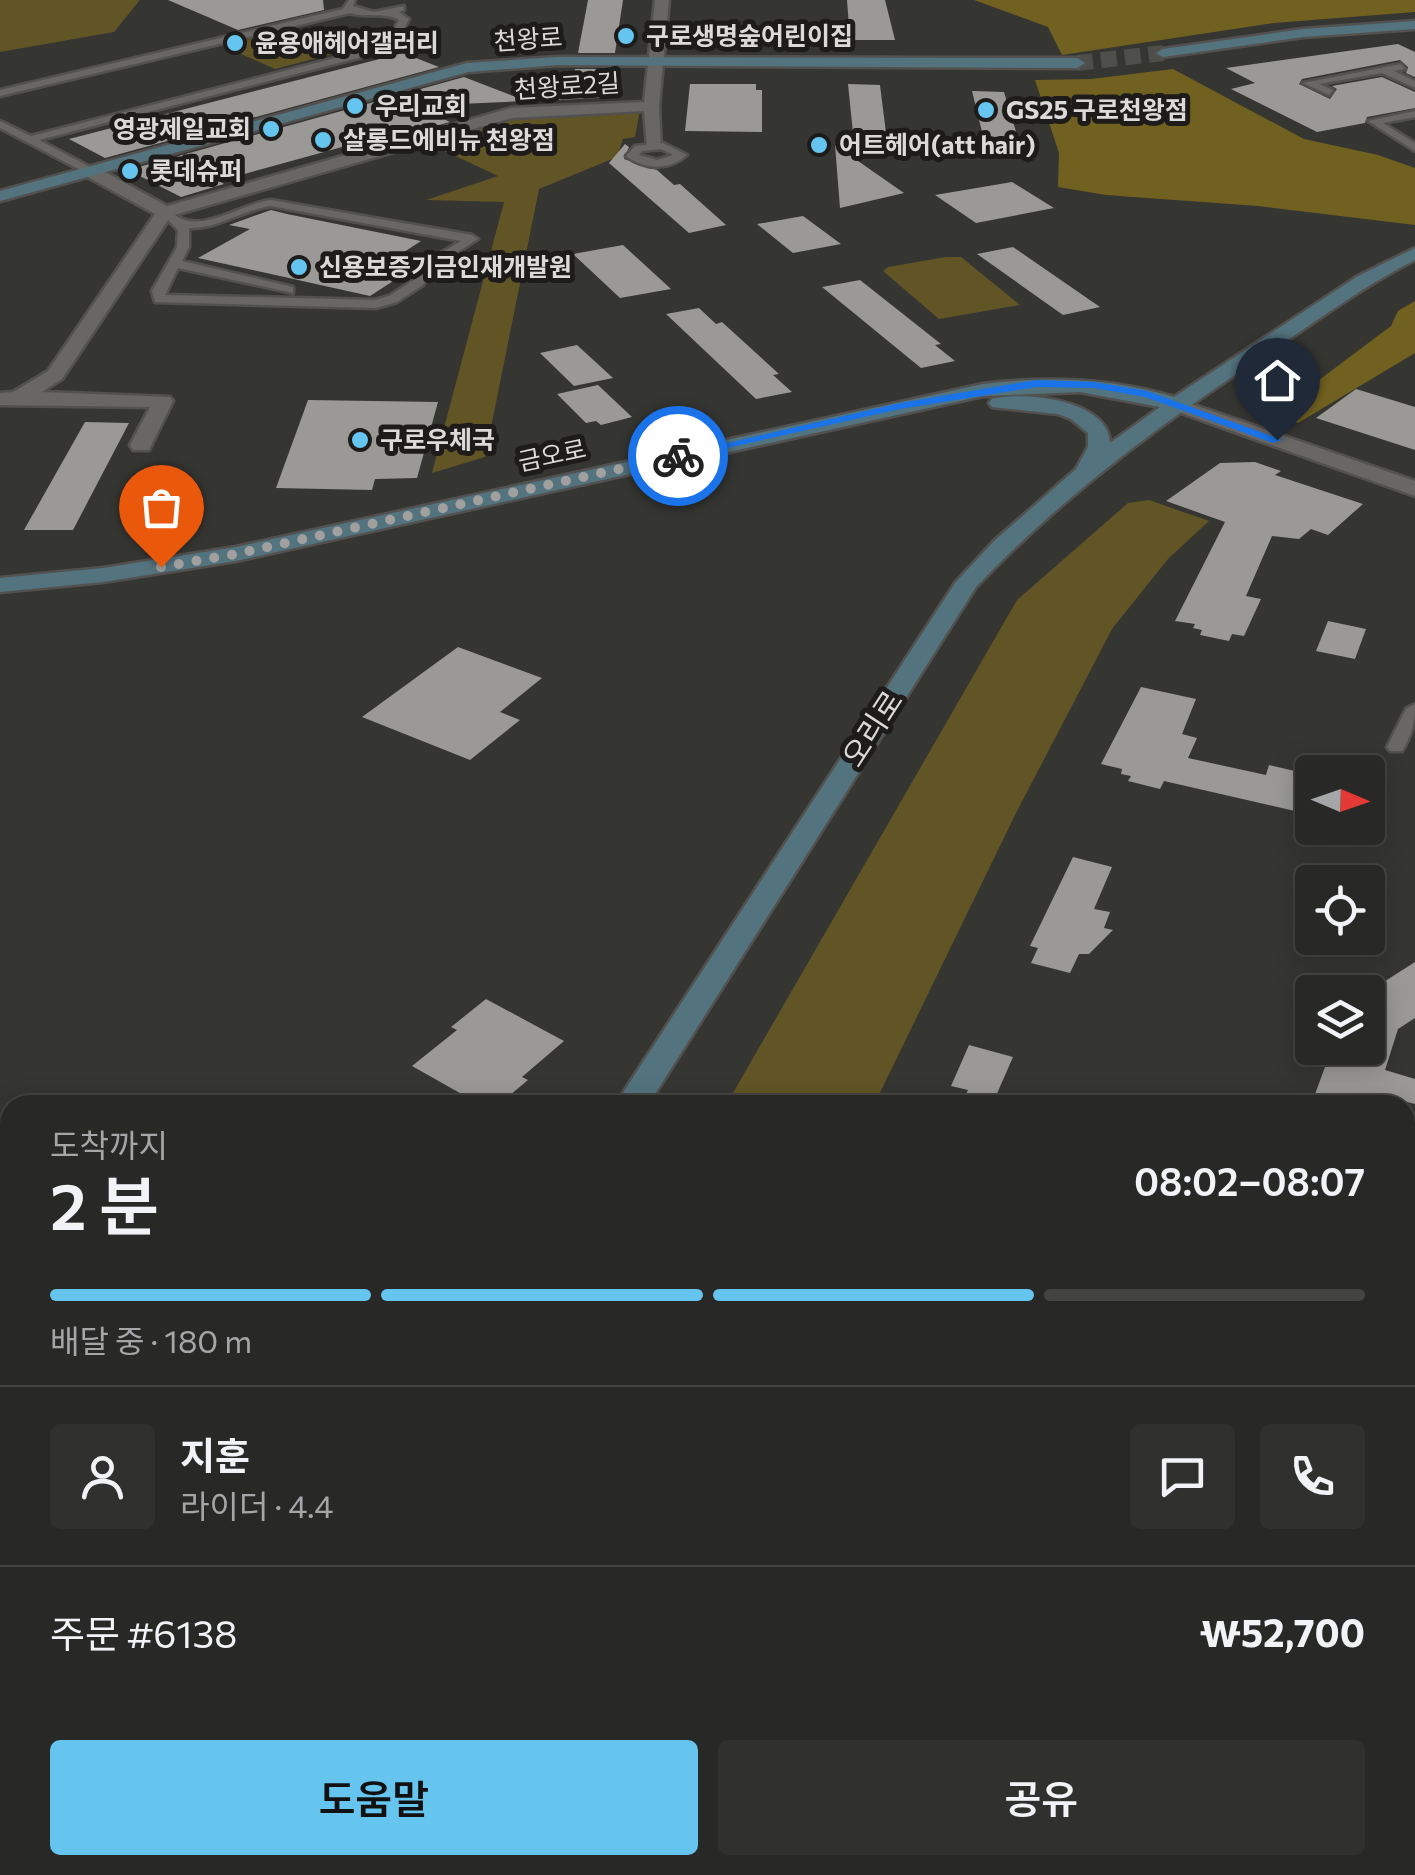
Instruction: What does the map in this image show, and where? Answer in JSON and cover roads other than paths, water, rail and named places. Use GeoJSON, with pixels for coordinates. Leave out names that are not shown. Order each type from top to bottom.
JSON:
{"type":"FeatureCollection","features":[{"type":"Feature","properties":{"kind":"main road"},"geometry":{"type":"LineString","coordinates":[[1164,53],[1303,34],[1415,25]]}},
{"type":"Feature","properties":{"kind":"main road","name":"천왕로"},"geometry":{"type":"LineString","coordinates":[[0,196],[467,68],[558,61],[653,60],[1077,63]]}},
{"type":"Feature","properties":{"kind":"main road","name":"오리로"},"geometry":{"type":"LineString","coordinates":[[637,1095],[967,583],[1008,538],[1087,469],[1174,404],[1415,253]]}},
{"type":"Feature","properties":{"kind":"main road","name":"금오로"},"geometry":{"type":"LineString","coordinates":[[0,584],[103,575],[236,554],[900,406],[1011,386],[1065,383],[1124,389],[1174,404]]}},
{"type":"Feature","properties":{"kind":"main road"},"geometry":{"type":"LineString","coordinates":[[900,406],[1031,404],[1066,409],[1084,417],[1099,436],[1099,446],[1087,469]]}},
{"type":"Feature","properties":{"kind":"street","name":"천왕로2길"},"geometry":{"type":"LineString","coordinates":[[654,146],[650,106],[662,0]]}},
{"type":"Feature","properties":{"kind":"street","name":"천왕로2길"},"geometry":{"type":"LineString","coordinates":[[171,217],[510,113],[650,106]]}},
{"type":"Feature","properties":{"kind":"street"},"geometry":{"type":"LineString","coordinates":[[9,398],[54,375],[171,217],[90,171]]}},
{"type":"Feature","properties":{"kind":"street"},"geometry":{"type":"LineString","coordinates":[[9,398],[163,401],[141,445]]}},
{"type":"Feature","properties":{"kind":"street"},"geometry":{"type":"LineString","coordinates":[[1174,404],[1415,489]]}},
{"type":"Feature","properties":{"kind":"lane"},"geometry":{"type":"LineString","coordinates":[[349,10],[348,4],[358,0]]}},
{"type":"Feature","properties":{"kind":"lane"},"geometry":{"type":"LineString","coordinates":[[0,93],[349,10],[367,14],[392,12],[402,7],[398,0]]}},
{"type":"Feature","properties":{"kind":"lane"},"geometry":{"type":"LineString","coordinates":[[31,139],[390,47],[404,19],[392,12]]}},
{"type":"Feature","properties":{"kind":"lane"},"geometry":{"type":"LineString","coordinates":[[1329,92],[1308,82],[1401,68]]}},
{"type":"Feature","properties":{"kind":"lane"},"geometry":{"type":"LineString","coordinates":[[1383,70],[1415,85]]}},
{"type":"Feature","properties":{"kind":"lane"},"geometry":{"type":"LineString","coordinates":[[1415,114],[1374,120],[1415,148]]}},
{"type":"Feature","properties":{"kind":"lane"},"geometry":{"type":"LineString","coordinates":[[0,124],[90,171]]}},
{"type":"Feature","properties":{"kind":"lane"},"geometry":{"type":"LineString","coordinates":[[171,217],[184,229],[183,247],[158,291],[159,299],[376,304],[392,300],[418,282],[428,266],[472,239],[271,203],[249,206],[183,247]]}},
{"type":"Feature","properties":{"kind":"lane"},"geometry":{"type":"LineString","coordinates":[[171,217],[199,226],[223,221]]}},
{"type":"Feature","properties":{"kind":"lane"},"geometry":{"type":"LineString","coordinates":[[176,262],[289,290]]}},
{"type":"Feature","properties":{"kind":"lane"},"geometry":{"type":"LineString","coordinates":[[1396,747],[1415,708]]}},
{"type":"Feature","properties":{"kind":"tunnel"},"geometry":{"type":"LineString","coordinates":[[1077,63],[1163,53]]}},
{"type":"Feature","properties":{"kind":"place","name":"구로생명숲어린이집"},"geometry":{"type":"Point","coordinates":[626,36]}},
{"type":"Feature","properties":{"kind":"place","name":"윤용애헤어갤러리"},"geometry":{"type":"Point","coordinates":[235,43]}},
{"type":"Feature","properties":{"kind":"place","name":"우리교회"},"geometry":{"type":"Point","coordinates":[355,106]}},
{"type":"Feature","properties":{"kind":"place","name":"GS25 구로천왕점"},"geometry":{"type":"Point","coordinates":[986,110]}},
{"type":"Feature","properties":{"kind":"place","name":"영광제일교회"},"geometry":{"type":"Point","coordinates":[271,129]}},
{"type":"Feature","properties":{"kind":"place","name":"살롱드에비뉴 천왕점"},"geometry":{"type":"Point","coordinates":[323,140]}},
{"type":"Feature","properties":{"kind":"place","name":"어트헤어(att hair)"},"geometry":{"type":"Point","coordinates":[819,145]}},
{"type":"Feature","properties":{"kind":"place","name":"롯데슈퍼"},"geometry":{"type":"Point","coordinates":[130,171]}},
{"type":"Feature","properties":{"kind":"place","name":"신용보증기금인재개발원"},"geometry":{"type":"Point","coordinates":[299,267]}},
{"type":"Feature","properties":{"kind":"place","name":"구로우체국"},"geometry":{"type":"Point","coordinates":[360,440]}}]}
